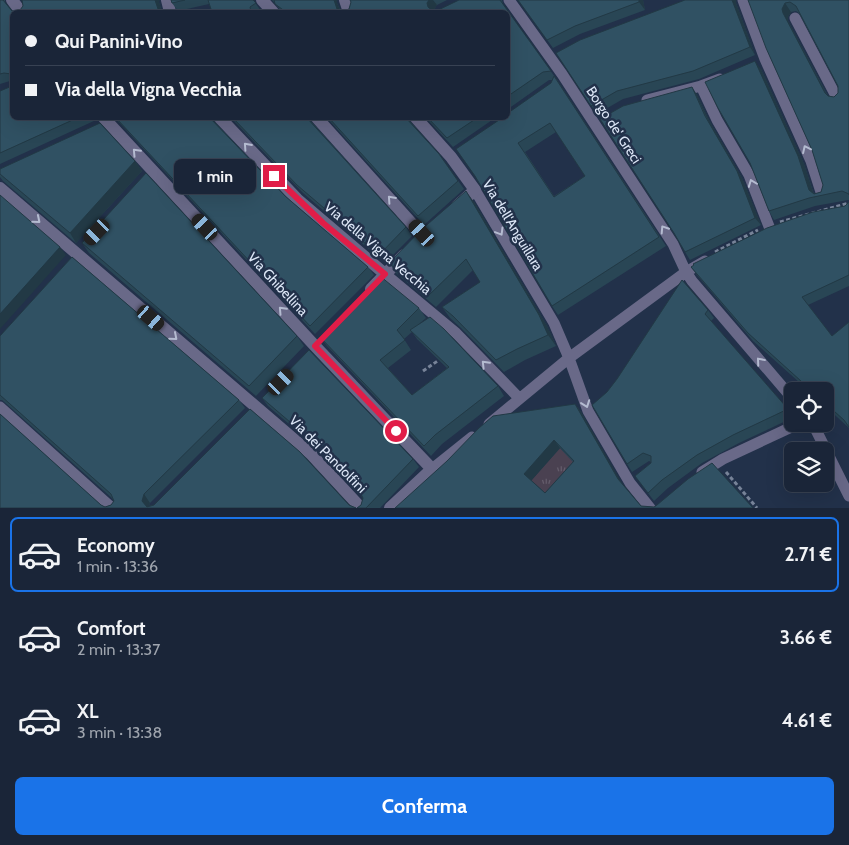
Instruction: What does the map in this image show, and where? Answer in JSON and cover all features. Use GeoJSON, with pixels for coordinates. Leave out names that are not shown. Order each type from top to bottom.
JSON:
{"type":"FeatureCollection","features":[{"type":"Feature","properties":{"kind":"street","name":"Borgo de' Greci"},"geometry":{"type":"LineString","coordinates":[[509,0],[555,55],[563,80],[599,122],[674,244],[686,272],[784,388]]}},
{"type":"Feature","properties":{"kind":"street"},"geometry":{"type":"LineString","coordinates":[[743,0],[761,61],[811,161],[822,195]]}},
{"type":"Feature","properties":{"kind":"street"},"geometry":{"type":"LineString","coordinates":[[795,18],[837,98]]}},
{"type":"Feature","properties":{"kind":"street"},"geometry":{"type":"LineString","coordinates":[[633,103],[701,86],[729,75]]}},
{"type":"Feature","properties":{"kind":"street"},"geometry":{"type":"LineString","coordinates":[[701,86],[717,120],[749,175],[770,229]]}},
{"type":"Feature","properties":{"kind":"street"},"geometry":{"type":"LineString","coordinates":[[96,128],[106,120]]}},
{"type":"Feature","properties":{"kind":"street","name":"Via Ghibellina"},"geometry":{"type":"LineString","coordinates":[[106,120],[318,342],[432,469]]}},
{"type":"Feature","properties":{"kind":"street","name":"Via della Vigna Vecchia"},"geometry":{"type":"LineString","coordinates":[[222,120],[297,199],[456,333],[519,398]]}},
{"type":"Feature","properties":{"kind":"street"},"geometry":{"type":"LineString","coordinates":[[319,120],[421,239],[363,297]]}},
{"type":"Feature","properties":{"kind":"street","name":"Via dell'Anguillara"},"geometry":{"type":"LineString","coordinates":[[418,120],[455,154],[554,323],[570,358],[588,411],[633,481],[657,506]]}},
{"type":"Feature","properties":{"kind":"street"},"geometry":{"type":"LineString","coordinates":[[142,182],[153,171]]}},
{"type":"Feature","properties":{"kind":"street","name":"Via dei Pandolfini"},"geometry":{"type":"LineString","coordinates":[[0,188],[74,257],[252,411],[275,423],[311,454],[361,508]]}},
{"type":"Feature","properties":{"kind":"street"},"geometry":{"type":"LineString","coordinates":[[445,217],[475,190]]}},
{"type":"Feature","properties":{"kind":"street"},"geometry":{"type":"LineString","coordinates":[[74,257],[86,244]]}},
{"type":"Feature","properties":{"kind":"street"},"geometry":{"type":"LineString","coordinates":[[390,508],[432,469],[570,358],[686,272],[719,254]]}},
{"type":"Feature","properties":{"kind":"street"},"geometry":{"type":"LineString","coordinates":[[305,356],[318,342]]}},
{"type":"Feature","properties":{"kind":"street"},"geometry":{"type":"LineString","coordinates":[[252,411],[267,396]]}},
{"type":"Feature","properties":{"kind":"street"},"geometry":{"type":"LineString","coordinates":[[0,407],[112,508]]}},
{"type":"Feature","properties":{"kind":"street"},"geometry":{"type":"LineString","coordinates":[[695,476],[723,460],[784,431]]}},
{"type":"Feature","properties":{"kind":"street"},"geometry":{"type":"LineString","coordinates":[[816,432],[849,496]]}},
{"type":"Feature","properties":{"kind":"path"},"geometry":{"type":"LineString","coordinates":[[423,371],[439,360]]}},
{"type":"Feature","properties":{"kind":"green space"},"geometry":{"type":"Polygon","coordinates":[[[560,448],[580,469],[551,501],[530,482],[560,448]]]}},
{"type":"Feature","properties":{"kind":"building"},"geometry":{"type":"Polygon","coordinates":[[[0,0],[3,0],[11,10],[10,74],[0,74],[0,0]]]}},
{"type":"Feature","properties":{"kind":"building"},"geometry":{"type":"Polygon","coordinates":[[[22,0],[155,0],[158,10],[20,10],[23,6],[22,0]]]}},
{"type":"Feature","properties":{"kind":"building"},"geometry":{"type":"Polygon","coordinates":[[[171,0],[185,0],[172,3],[171,0]]]}},
{"type":"Feature","properties":{"kind":"building"},"geometry":{"type":"Polygon","coordinates":[[[208,0],[253,0],[256,3],[250,7],[251,10],[211,10],[208,0]]]}},
{"type":"Feature","properties":{"kind":"building"},"geometry":{"type":"Polygon","coordinates":[[[274,0],[334,0],[339,10],[283,10],[275,4],[274,0]]]}},
{"type":"Feature","properties":{"kind":"building"},"geometry":{"type":"Polygon","coordinates":[[[350,0],[429,0],[427,3],[432,10],[347,10],[349,9],[350,0]]]}},
{"type":"Feature","properties":{"kind":"building"},"geometry":{"type":"Polygon","coordinates":[[[459,0],[500,0],[507,10],[438,10],[459,0]]]}},
{"type":"Feature","properties":{"kind":"building"},"geometry":{"type":"Polygon","coordinates":[[[518,0],[639,0],[639,2],[575,26],[547,40],[518,0]]]}},
{"type":"Feature","properties":{"kind":"building"},"geometry":{"type":"Polygon","coordinates":[[[685,0],[732,0],[750,47],[693,71],[617,91],[591,106],[556,53],[580,40],[685,0]]]}},
{"type":"Feature","properties":{"kind":"building"},"geometry":{"type":"Polygon","coordinates":[[[748,0],[849,0],[849,194],[842,191],[809,198],[769,211],[750,163],[705,82],[755,61],[798,156],[809,190],[814,194],[821,192],[823,185],[812,150],[766,48],[748,0]],[[790,2],[785,3],[782,9],[783,13],[825,93],[828,96],[834,97],[838,93],[838,86],[796,6],[790,2]]]}},
{"type":"Feature","properties":{"kind":"building"},"geometry":{"type":"Polygon","coordinates":[[[510,14],[551,71],[543,72],[510,95],[510,14]]]}},
{"type":"Feature","properties":{"kind":"building"},"geometry":{"type":"Polygon","coordinates":[[[554,76],[659,237],[552,306],[475,176],[456,149],[499,120],[510,120],[510,112],[551,83],[554,76]],[[550,123],[518,143],[554,197],[585,176],[550,123]]]}},
{"type":"Feature","properties":{"kind":"building"},"geometry":{"type":"Polygon","coordinates":[[[10,87],[10,120],[73,120],[0,153],[0,91],[10,87]]]}},
{"type":"Feature","properties":{"kind":"building"},"geometry":{"type":"Polygon","coordinates":[[[692,87],[705,116],[737,171],[755,218],[685,252],[600,119],[623,106],[692,87]]]}},
{"type":"Feature","properties":{"kind":"building"},"geometry":{"type":"Polygon","coordinates":[[[118,120],[212,120],[285,196],[368,267],[310,326],[118,120]]]}},
{"type":"Feature","properties":{"kind":"building"},"geometry":{"type":"Polygon","coordinates":[[[235,120],[309,120],[406,227],[379,255],[297,185],[235,120]]]}},
{"type":"Feature","properties":{"kind":"building"},"geometry":{"type":"Polygon","coordinates":[[[331,120],[408,120],[439,154],[458,181],[418,216],[331,120]]]}},
{"type":"Feature","properties":{"kind":"building"},"geometry":{"type":"Polygon","coordinates":[[[430,120],[474,120],[447,138],[430,120]]]}},
{"type":"Feature","properties":{"kind":"building"},"geometry":{"type":"Polygon","coordinates":[[[100,123],[135,161],[70,233],[0,174],[0,169],[100,123]]]}},
{"type":"Feature","properties":{"kind":"building"},"geometry":{"type":"Polygon","coordinates":[[[146,173],[297,336],[249,386],[82,243],[146,173]]]}},
{"type":"Feature","properties":{"kind":"building"},"geometry":{"type":"Polygon","coordinates":[[[466,191],[539,315],[548,335],[496,360],[442,307],[480,282],[466,259],[428,296],[389,263],[421,230],[466,191]]]}},
{"type":"Feature","properties":{"kind":"building"},"geometry":{"type":"Polygon","coordinates":[[[0,195],[60,247],[0,314],[0,195]]]}},
{"type":"Feature","properties":{"kind":"building"},"geometry":{"type":"Polygon","coordinates":[[[849,202],[849,275],[802,297],[832,336],[849,322],[849,427],[834,411],[834,382],[802,382],[748,333],[691,267],[693,264],[767,228],[813,212],[845,206],[849,202]]]}},
{"type":"Feature","properties":{"kind":"building"},"geometry":{"type":"Polygon","coordinates":[[[72,257],[239,400],[144,494],[142,501],[147,507],[154,505],[250,409],[300,452],[349,505],[356,508],[0,508],[0,414],[101,505],[105,507],[111,505],[114,501],[111,494],[0,395],[0,336],[72,257]]]}},
{"type":"Feature","properties":{"kind":"building"},"geometry":{"type":"Polygon","coordinates":[[[380,276],[419,308],[397,330],[405,340],[380,360],[412,395],[449,367],[410,330],[430,317],[444,329],[498,386],[435,435],[424,446],[320,337],[380,276]]]}},
{"type":"Feature","properties":{"kind":"building"},"geometry":{"type":"Polygon","coordinates":[[[682,280],[708,310],[705,314],[784,404],[784,411],[733,435],[697,455],[662,480],[648,493],[635,476],[651,463],[651,456],[643,453],[627,464],[592,405],[607,392],[682,280]]]}},
{"type":"Feature","properties":{"kind":"building"},"geometry":{"type":"Polygon","coordinates":[[[309,350],[413,459],[366,508],[357,508],[361,505],[363,498],[361,494],[311,440],[262,398],[309,350]]]}},
{"type":"Feature","properties":{"kind":"building"},"geometry":{"type":"Polygon","coordinates":[[[575,404],[618,479],[641,506],[654,507],[688,479],[712,463],[753,508],[395,508],[493,416],[575,404]],[[554,440],[524,474],[545,493],[574,461],[554,440]]]}},
{"type":"Feature","properties":{"kind":"route"},"geometry":{"type":"LineString","coordinates":[[274,176],[323,223],[385,274],[315,346],[396,431]]}}]}
